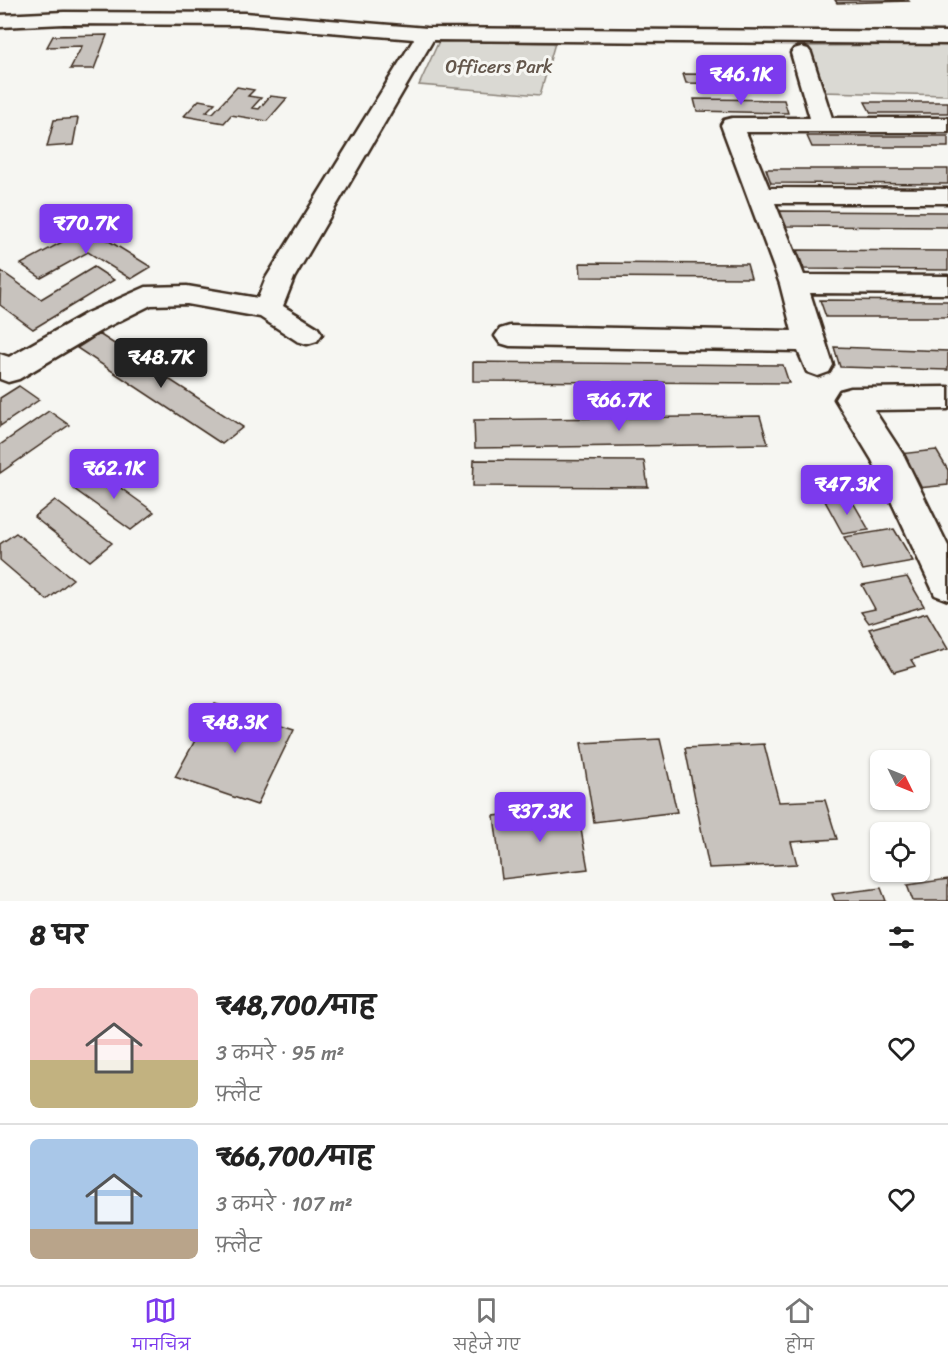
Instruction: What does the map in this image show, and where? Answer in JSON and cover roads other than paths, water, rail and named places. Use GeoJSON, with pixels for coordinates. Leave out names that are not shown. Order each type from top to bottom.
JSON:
{"type":"FeatureCollection","features":[{"type":"Feature","properties":{"kind":"street"},"geometry":{"type":"LineString","coordinates":[[0,21],[64,18],[245,19],[427,34],[948,38]]}},
{"type":"Feature","properties":{"kind":"street"},"geometry":{"type":"LineString","coordinates":[[268,309],[280,278],[427,34]]}},
{"type":"Feature","properties":{"kind":"street"},"geometry":{"type":"LineString","coordinates":[[801,53],[823,125]]}},
{"type":"Feature","properties":{"kind":"street"},"geometry":{"type":"LineString","coordinates":[[510,336],[814,353],[794,284],[732,125],[948,125]]}},
{"type":"Feature","properties":{"kind":"street"},"geometry":{"type":"LineString","coordinates":[[759,195],[948,196]]}},
{"type":"Feature","properties":{"kind":"street"},"geometry":{"type":"LineString","coordinates":[[794,284],[948,285]]}},
{"type":"Feature","properties":{"kind":"street"},"geometry":{"type":"LineString","coordinates":[[0,365],[8,371],[97,320],[146,296],[187,295],[268,309],[307,334]]}},
{"type":"Feature","properties":{"kind":"street"},"geometry":{"type":"LineString","coordinates":[[948,398],[851,399],[887,456],[948,584]]}},
{"type":"Feature","properties":{"kind":"park label","name":"Officers Park"},"geometry":{"type":"Point","coordinates":[499,67]}}]}
